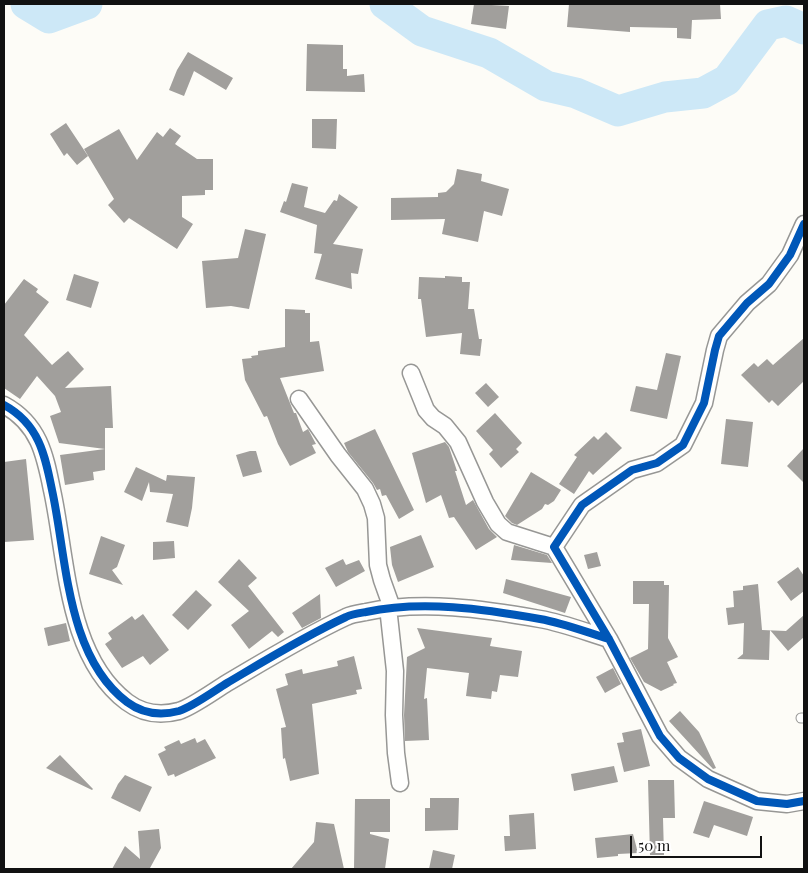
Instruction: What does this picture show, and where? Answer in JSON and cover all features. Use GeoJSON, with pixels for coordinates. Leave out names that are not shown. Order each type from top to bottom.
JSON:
{"type":"FeatureCollection","features":[{"type":"Feature","properties":{"kind":"street"},"geometry":{"type":"LineString","coordinates":[[554,547],[582,505],[632,470],[657,463],[684,445],[704,403],[719,336],[747,303],[769,284],[790,254],[804,224]]}},
{"type":"Feature","properties":{"kind":"street"},"geometry":{"type":"LineString","coordinates":[[411,373],[426,410],[433,418],[445,426],[458,442],[485,502],[498,524],[507,532],[554,547],[609,639],[660,736],[679,758],[708,779],[757,801],[787,804],[804,801]]}},
{"type":"Feature","properties":{"kind":"street"},"geometry":{"type":"LineString","coordinates":[[300,399],[338,455],[365,489],[376,518],[378,565],[390,607],[395,671],[394,715],[396,753],[400,783]]}},
{"type":"Feature","properties":{"kind":"street"},"geometry":{"type":"LineString","coordinates":[[4,406],[13,410],[26,422],[38,439],[45,456],[74,613],[85,644],[99,672],[127,702],[140,710],[156,715],[181,710],[306,637],[349,616],[390,607],[440,607],[481,610],[542,619],[609,639]]}},
{"type":"Feature","properties":{"kind":"building"},"geometry":{"type":"Polygon","coordinates":[[[474,4],[509,6],[506,29],[471,24],[474,4]]]}},
{"type":"Feature","properties":{"kind":"building"},"geometry":{"type":"Polygon","coordinates":[[[569,4],[720,4],[721,19],[692,20],[691,39],[677,38],[677,28],[630,27],[630,32],[567,27],[569,4]]]}},
{"type":"Feature","properties":{"kind":"building"},"geometry":{"type":"Polygon","coordinates":[[[307,44],[343,45],[343,69],[347,69],[347,76],[364,74],[365,92],[306,91],[307,44]]]}},
{"type":"Feature","properties":{"kind":"building"},"geometry":{"type":"Polygon","coordinates":[[[188,52],[233,78],[226,90],[194,71],[184,96],[169,90],[177,70],[188,52]]]}},
{"type":"Feature","properties":{"kind":"building"},"geometry":{"type":"Polygon","coordinates":[[[312,119],[337,119],[336,149],[312,148],[312,119]]]}},
{"type":"Feature","properties":{"kind":"building"},"geometry":{"type":"Polygon","coordinates":[[[66,123],[88,156],[77,165],[67,153],[64,156],[50,134],[66,123]]]}},
{"type":"Feature","properties":{"kind":"building"},"geometry":{"type":"Polygon","coordinates":[[[170,128],[181,136],[175,144],[197,159],[213,159],[213,190],[205,190],[205,195],[182,196],[182,217],[193,224],[177,249],[129,218],[124,223],[108,205],[114,199],[84,149],[119,129],[137,160],[157,132],[163,137],[170,128]]]}},
{"type":"Feature","properties":{"kind":"building"},"geometry":{"type":"Polygon","coordinates":[[[457,169],[482,174],[481,181],[509,189],[502,216],[484,211],[478,242],[442,234],[445,219],[391,220],[391,198],[438,197],[438,193],[446,192],[454,184],[457,169]]]}},
{"type":"Feature","properties":{"kind":"building"},"geometry":{"type":"Polygon","coordinates":[[[292,183],[308,187],[304,207],[325,213],[334,200],[337,201],[339,194],[358,207],[333,244],[363,249],[358,274],[351,273],[352,289],[315,279],[322,254],[314,253],[317,225],[280,212],[284,201],[286,202],[292,183]]]}},
{"type":"Feature","properties":{"kind":"building"},"geometry":{"type":"Polygon","coordinates":[[[245,229],[266,234],[249,309],[231,306],[206,308],[202,261],[238,258],[245,229]]]}},
{"type":"Feature","properties":{"kind":"building"},"geometry":{"type":"Polygon","coordinates":[[[74,274],[99,282],[91,308],[66,300],[74,274]]]}},
{"type":"Feature","properties":{"kind":"building"},"geometry":{"type":"Polygon","coordinates":[[[445,276],[462,277],[462,282],[470,282],[468,309],[474,309],[479,339],[482,339],[480,356],[460,354],[462,333],[426,337],[421,299],[418,299],[419,277],[445,278],[445,276]]]}},
{"type":"Feature","properties":{"kind":"building"},"geometry":{"type":"Polygon","coordinates":[[[24,279],[38,289],[36,292],[49,302],[24,335],[52,365],[68,351],[84,369],[65,388],[111,386],[113,428],[105,428],[105,449],[59,443],[50,416],[61,412],[55,396],[37,376],[20,399],[4,388],[4,305],[24,279]]]}},
{"type":"Feature","properties":{"kind":"building"},"geometry":{"type":"Polygon","coordinates":[[[285,309],[305,310],[305,313],[310,313],[310,342],[319,341],[324,371],[280,378],[303,432],[308,429],[316,444],[312,445],[316,453],[290,466],[278,444],[267,416],[264,417],[245,380],[242,359],[258,355],[258,351],[285,347],[285,309]]]}},
{"type":"Feature","properties":{"kind":"building"},"geometry":{"type":"Polygon","coordinates":[[[804,338],[804,381],[778,406],[772,400],[769,403],[741,375],[754,363],[758,367],[767,359],[773,365],[804,338]]]}},
{"type":"Feature","properties":{"kind":"building"},"geometry":{"type":"Polygon","coordinates":[[[666,353],[681,356],[667,419],[630,411],[636,386],[657,390],[666,353]]]}},
{"type":"Feature","properties":{"kind":"building"},"geometry":{"type":"Polygon","coordinates":[[[486,383],[499,397],[488,407],[475,393],[486,383]]]}},
{"type":"Feature","properties":{"kind":"building"},"geometry":{"type":"Polygon","coordinates":[[[495,413],[522,443],[516,449],[519,452],[501,468],[489,454],[493,450],[476,431],[495,413]]]}},
{"type":"Feature","properties":{"kind":"building"},"geometry":{"type":"Polygon","coordinates":[[[726,419],[753,422],[748,467],[721,464],[726,419]]]}},
{"type":"Feature","properties":{"kind":"building"},"geometry":{"type":"Polygon","coordinates":[[[375,429],[414,510],[399,519],[386,495],[382,496],[380,489],[377,490],[348,452],[344,443],[375,429]]]}},
{"type":"Feature","properties":{"kind":"building"},"geometry":{"type":"Polygon","coordinates":[[[606,432],[622,448],[593,475],[589,471],[574,494],[559,484],[577,457],[574,455],[594,436],[598,440],[606,432]]]}},
{"type":"Feature","properties":{"kind":"building"},"geometry":{"type":"Polygon","coordinates":[[[445,442],[449,447],[457,471],[455,471],[466,505],[473,500],[489,529],[497,537],[476,550],[454,517],[449,518],[441,495],[426,503],[412,453],[445,442]]]}},
{"type":"Feature","properties":{"kind":"building"},"geometry":{"type":"Polygon","coordinates":[[[804,448],[804,483],[787,466],[804,448]]]}},
{"type":"Feature","properties":{"kind":"building"},"geometry":{"type":"Polygon","coordinates":[[[105,449],[105,470],[93,472],[94,480],[65,485],[60,455],[105,449]]]}},
{"type":"Feature","properties":{"kind":"building"},"geometry":{"type":"Polygon","coordinates":[[[256,451],[262,472],[243,477],[236,455],[256,451]]]}},
{"type":"Feature","properties":{"kind":"building"},"geometry":{"type":"Polygon","coordinates":[[[26,459],[34,540],[4,542],[4,462],[26,459]]]}},
{"type":"Feature","properties":{"kind":"building"},"geometry":{"type":"Polygon","coordinates":[[[136,467],[166,481],[167,475],[195,477],[188,527],[166,522],[173,494],[150,492],[149,482],[142,501],[124,492],[136,467]]]}},
{"type":"Feature","properties":{"kind":"building"},"geometry":{"type":"Polygon","coordinates":[[[531,472],[561,490],[554,501],[548,505],[545,504],[542,509],[517,525],[505,516],[531,472]]]}},
{"type":"Feature","properties":{"kind":"building"},"geometry":{"type":"Polygon","coordinates":[[[421,535],[434,567],[398,582],[392,565],[390,547],[421,535]]]}},
{"type":"Feature","properties":{"kind":"building"},"geometry":{"type":"Polygon","coordinates":[[[101,536],[125,545],[117,567],[112,570],[123,585],[89,574],[101,536]]]}},
{"type":"Feature","properties":{"kind":"building"},"geometry":{"type":"Polygon","coordinates":[[[174,541],[175,558],[153,560],[153,542],[174,541]]]}},
{"type":"Feature","properties":{"kind":"building"},"geometry":{"type":"Polygon","coordinates":[[[514,545],[547,555],[552,563],[511,560],[514,545]]]}},
{"type":"Feature","properties":{"kind":"building"},"geometry":{"type":"Polygon","coordinates":[[[597,552],[601,566],[588,569],[584,555],[597,552]]]}},
{"type":"Feature","properties":{"kind":"building"},"geometry":{"type":"Polygon","coordinates":[[[239,559],[257,578],[248,586],[284,632],[278,637],[272,631],[249,649],[231,625],[249,611],[218,582],[239,559]]]}},
{"type":"Feature","properties":{"kind":"building"},"geometry":{"type":"Polygon","coordinates":[[[343,559],[346,565],[359,560],[365,571],[336,587],[325,568],[343,559]]]}},
{"type":"Feature","properties":{"kind":"building"},"geometry":{"type":"Polygon","coordinates":[[[798,567],[804,576],[804,591],[791,601],[777,582],[798,567]]]}},
{"type":"Feature","properties":{"kind":"building"},"geometry":{"type":"Polygon","coordinates":[[[506,579],[571,597],[565,613],[503,593],[506,579]]]}},
{"type":"Feature","properties":{"kind":"building"},"geometry":{"type":"Polygon","coordinates":[[[633,581],[664,581],[664,585],[669,585],[668,638],[678,657],[667,662],[677,683],[661,691],[644,682],[630,658],[648,649],[649,604],[633,604],[633,581]]]}},
{"type":"Feature","properties":{"kind":"building"},"geometry":{"type":"Polygon","coordinates":[[[758,584],[762,630],[770,630],[769,660],[737,659],[743,654],[744,623],[728,625],[726,608],[734,607],[733,591],[743,590],[743,586],[758,584]]]}},
{"type":"Feature","properties":{"kind":"building"},"geometry":{"type":"Polygon","coordinates":[[[196,590],[212,605],[188,630],[172,615],[196,590]]]}},
{"type":"Feature","properties":{"kind":"building"},"geometry":{"type":"Polygon","coordinates":[[[320,594],[321,618],[302,628],[292,613],[320,594]]]}},
{"type":"Feature","properties":{"kind":"building"},"geometry":{"type":"Polygon","coordinates":[[[143,614],[169,650],[150,665],[143,656],[122,668],[105,644],[112,639],[108,633],[132,616],[135,620],[143,614]]]}},
{"type":"Feature","properties":{"kind":"building"},"geometry":{"type":"Polygon","coordinates":[[[804,615],[804,637],[788,651],[770,630],[786,631],[804,615]]]}},
{"type":"Feature","properties":{"kind":"building"},"geometry":{"type":"Polygon","coordinates":[[[66,623],[70,641],[48,646],[44,628],[66,623]]]}},
{"type":"Feature","properties":{"kind":"building"},"geometry":{"type":"Polygon","coordinates":[[[417,628],[492,638],[490,646],[522,651],[518,677],[500,675],[497,692],[492,691],[491,699],[466,696],[469,673],[427,668],[424,699],[427,698],[429,740],[405,741],[404,715],[407,657],[425,648],[417,628]]]}},
{"type":"Feature","properties":{"kind":"building"},"geometry":{"type":"Polygon","coordinates":[[[354,656],[362,689],[356,690],[357,694],[312,704],[319,774],[290,781],[285,758],[283,759],[281,728],[286,727],[276,689],[288,685],[285,674],[302,669],[303,674],[338,666],[337,661],[354,656]]]}},
{"type":"Feature","properties":{"kind":"building"},"geometry":{"type":"Polygon","coordinates":[[[613,668],[621,684],[605,693],[596,677],[613,668]]]}},
{"type":"Feature","properties":{"kind":"building"},"geometry":{"type":"Polygon","coordinates":[[[680,711],[699,732],[716,768],[713,769],[669,721],[680,711]]]}},
{"type":"Feature","properties":{"kind":"building"},"geometry":{"type":"Polygon","coordinates":[[[641,729],[650,766],[624,772],[617,743],[624,742],[622,733],[641,729]]]}},
{"type":"Feature","properties":{"kind":"building"},"geometry":{"type":"Polygon","coordinates":[[[195,738],[197,743],[205,739],[216,758],[175,777],[174,774],[168,776],[158,754],[166,750],[164,747],[179,740],[181,744],[195,738]]]}},
{"type":"Feature","properties":{"kind":"building"},"geometry":{"type":"Polygon","coordinates":[[[60,755],[93,789],[92,790],[46,768],[60,755]]]}},
{"type":"Feature","properties":{"kind":"building"},"geometry":{"type":"Polygon","coordinates":[[[614,766],[618,782],[574,791],[571,774],[614,766]]]}},
{"type":"Feature","properties":{"kind":"building"},"geometry":{"type":"Polygon","coordinates":[[[125,775],[152,787],[140,812],[111,798],[125,775]]]}},
{"type":"Feature","properties":{"kind":"building"},"geometry":{"type":"Polygon","coordinates":[[[648,780],[674,780],[675,818],[663,818],[664,855],[650,855],[648,780]]]}},
{"type":"Feature","properties":{"kind":"building"},"geometry":{"type":"Polygon","coordinates":[[[430,798],[459,798],[458,830],[425,831],[425,808],[430,808],[430,798]]]}},
{"type":"Feature","properties":{"kind":"building"},"geometry":{"type":"Polygon","coordinates":[[[355,799],[390,799],[390,832],[370,832],[370,834],[389,839],[385,869],[354,869],[355,799]]]}},
{"type":"Feature","properties":{"kind":"building"},"geometry":{"type":"Polygon","coordinates":[[[704,801],[753,817],[747,836],[714,825],[709,838],[693,833],[704,801]]]}},
{"type":"Feature","properties":{"kind":"building"},"geometry":{"type":"Polygon","coordinates":[[[534,813],[536,849],[505,851],[504,836],[510,836],[509,815],[534,813]]]}},
{"type":"Feature","properties":{"kind":"building"},"geometry":{"type":"Polygon","coordinates":[[[316,822],[334,824],[344,869],[291,869],[314,842],[316,822]]]}},
{"type":"Feature","properties":{"kind":"building"},"geometry":{"type":"Polygon","coordinates":[[[159,829],[161,848],[151,869],[112,869],[125,846],[140,859],[138,831],[159,829]]]}},
{"type":"Feature","properties":{"kind":"building"},"geometry":{"type":"Polygon","coordinates":[[[633,834],[638,853],[597,858],[595,838],[633,834]]]}},
{"type":"Feature","properties":{"kind":"building"},"geometry":{"type":"Polygon","coordinates":[[[433,850],[455,855],[452,869],[429,869],[433,850]]]}},
{"type":"Feature","properties":{"kind":"waterway"},"geometry":{"type":"LineString","coordinates":[[26,4],[49,18],[87,4]]}},
{"type":"Feature","properties":{"kind":"waterway"},"geometry":{"type":"LineString","coordinates":[[385,4],[422,31],[489,53],[546,86],[576,93],[618,111],[665,97],[703,93],[727,80],[768,25],[786,21],[804,29]]}},
{"type":"Feature","properties":{"kind":"cycle path"},"geometry":{"type":"LineString","coordinates":[[804,224],[790,255],[769,284],[747,303],[719,336],[704,403],[683,445],[657,463],[632,470],[582,505],[554,547],[609,639],[660,736],[679,758],[708,779],[757,801],[787,804],[804,801]]}},
{"type":"Feature","properties":{"kind":"cycle path"},"geometry":{"type":"LineString","coordinates":[[4,405],[25,421],[33,431],[43,453],[52,490],[66,575],[80,633],[92,659],[107,682],[127,702],[139,709],[158,714],[172,713],[184,709],[331,624],[353,614],[387,608],[431,606],[497,612],[566,625],[609,639]]}}]}
